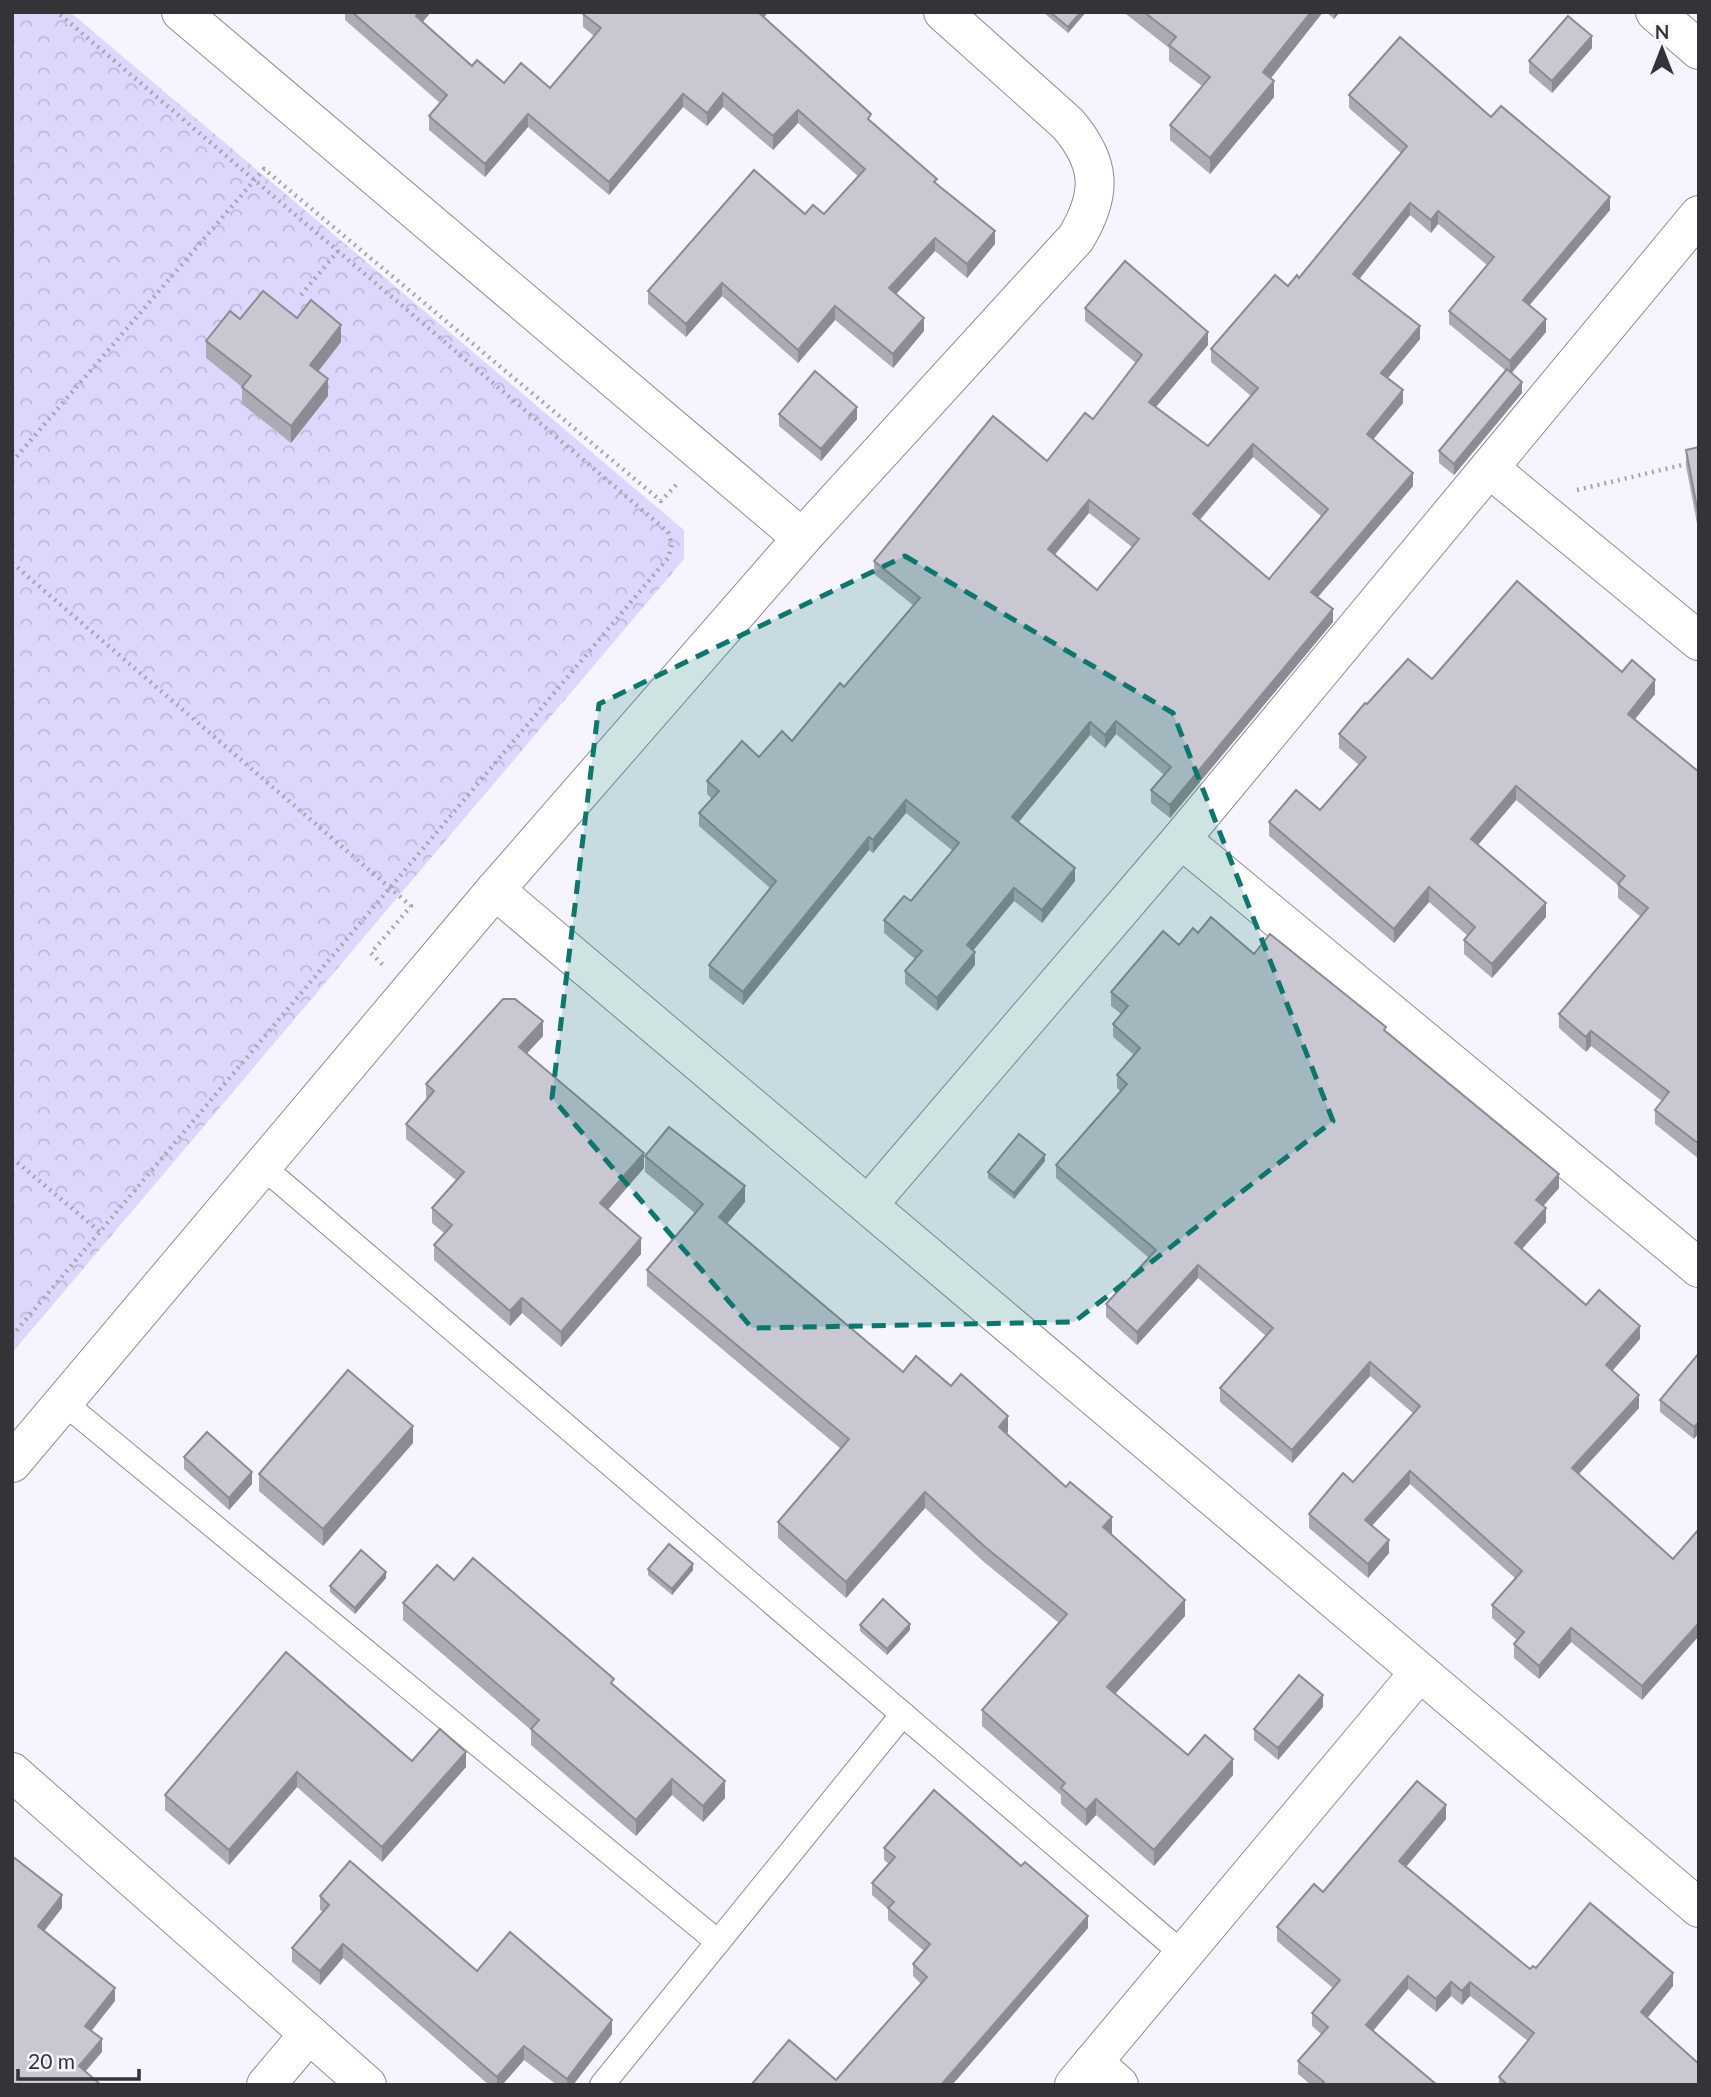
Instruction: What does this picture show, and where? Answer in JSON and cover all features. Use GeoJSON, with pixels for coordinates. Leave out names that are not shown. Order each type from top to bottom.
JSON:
{"type":"FeatureCollection","features":[{"type":"Feature","properties":{"kind":"street"},"geometry":{"type":"LineString","coordinates":[[181,12],[802,538]]}},
{"type":"Feature","properties":{"kind":"street"},"geometry":{"type":"LineString","coordinates":[[12,1463],[495,890],[802,538],[1076,238],[1090,216],[1096,192],[1094,166],[1084,143],[1068,124],[943,12]]}},
{"type":"Feature","properties":{"kind":"street"},"geometry":{"type":"LineString","coordinates":[[1655,12],[1699,50]]}},
{"type":"Feature","properties":{"kind":"street"},"geometry":{"type":"LineString","coordinates":[[868,1205],[1181,839],[1699,215]]}},
{"type":"Feature","properties":{"kind":"street"},"geometry":{"type":"LineString","coordinates":[[1489,468],[1699,641]]}},
{"type":"Feature","properties":{"kind":"street"},"geometry":{"type":"LineString","coordinates":[[1181,839],[1699,1268]]}},
{"type":"Feature","properties":{"kind":"street"},"geometry":{"type":"LineString","coordinates":[[495,890],[1418,1674],[1699,1908]]}},
{"type":"Feature","properties":{"kind":"street"},"geometry":{"type":"LineString","coordinates":[[1095,2077],[1183,1954],[1418,1674]]}},
{"type":"Feature","properties":{"kind":"street"},"geometry":{"type":"LineString","coordinates":[[12,1772],[367,2085]]}},
{"type":"Feature","properties":{"kind":"street"},"geometry":{"type":"LineString","coordinates":[[266,2085],[309,2034]]}},
{"type":"Feature","properties":{"kind":"lane"},"geometry":{"type":"LineString","coordinates":[[262,1166],[1183,1954]]}},
{"type":"Feature","properties":{"kind":"lane"},"geometry":{"type":"LineString","coordinates":[[63,1402],[718,1942]]}},
{"type":"Feature","properties":{"kind":"lane"},"geometry":{"type":"LineString","coordinates":[[602,2085],[903,1714]]}},
{"type":"Feature","properties":{"kind":"path"},"geometry":{"type":"LineString","coordinates":[[12,1336],[668,558],[672,545],[668,532],[57,12]]}},
{"type":"Feature","properties":{"kind":"path"},"geometry":{"type":"LineString","coordinates":[[12,462],[264,169],[661,501],[704,454]]}},
{"type":"Feature","properties":{"kind":"path"},"geometry":{"type":"LineString","coordinates":[[301,295],[338,251]]}},
{"type":"Feature","properties":{"kind":"path"},"geometry":{"type":"LineString","coordinates":[[1528,501],[1699,461]]}},
{"type":"Feature","properties":{"kind":"path"},"geometry":{"type":"LineString","coordinates":[[12,563],[411,906],[371,953],[411,990]]}},
{"type":"Feature","properties":{"kind":"path"},"geometry":{"type":"LineString","coordinates":[[12,1158],[100,1232]]}},
{"type":"Feature","properties":{"kind":"highlighted area"},"geometry":{"type":"Polygon","coordinates":[[[905,556],[1173,713],[1333,1121],[1074,1322],[752,1328],[552,1098],[599,704],[905,556]]]}},
{"type":"Feature","properties":{"kind":"green space"},"geometry":{"type":"Polygon","coordinates":[[[12,12],[70,12],[684,530],[684,559],[12,1353],[12,12]]]}},
{"type":"Feature","properties":{"kind":"building"},"geometry":{"type":"Polygon","coordinates":[[[352,12],[419,12],[416,16],[472,66],[477,60],[504,83],[521,63],[550,88],[601,28],[583,14],[584,12],[758,12],[871,114],[868,119],[937,179],[934,182],[995,231],[967,264],[935,238],[889,288],[924,318],[893,354],[835,306],[798,350],[722,283],[686,324],[648,291],[754,170],[805,214],[813,205],[824,214],[865,169],[798,110],[773,136],[723,93],[707,113],[683,94],[609,182],[528,114],[485,164],[429,116],[447,95],[352,12]]]}},
{"type":"Feature","properties":{"kind":"building"},"geometry":{"type":"Polygon","coordinates":[[[1050,12],[1081,12],[1068,27],[1050,12]]]}},
{"type":"Feature","properties":{"kind":"building"},"geometry":{"type":"Polygon","coordinates":[[[1144,12],[1311,12],[1263,72],[1274,81],[1210,158],[1170,125],[1210,77],[1169,45],[1176,37],[1144,12]]]}},
{"type":"Feature","properties":{"kind":"building"},"geometry":{"type":"Polygon","coordinates":[[[1568,16],[1592,36],[1552,81],[1529,61],[1568,16]]]}},
{"type":"Feature","properties":{"kind":"building"},"geometry":{"type":"Polygon","coordinates":[[[1400,37],[1491,117],[1501,106],[1610,197],[1523,300],[1546,319],[1510,361],[1449,311],[1494,257],[1438,211],[1431,220],[1410,203],[1353,274],[1420,326],[1381,373],[1403,390],[1367,434],[1413,473],[1311,592],[1333,609],[1170,805],[1151,790],[1171,767],[1116,721],[1105,735],[1090,722],[1012,817],[1075,868],[1042,910],[1014,888],[967,945],[975,952],[937,998],[905,971],[922,951],[884,920],[904,896],[911,901],[959,843],[906,800],[873,840],[869,837],[743,992],[709,965],[776,881],[699,813],[719,791],[707,781],[742,741],[759,757],[782,731],[792,741],[840,683],[844,687],[920,598],[874,561],[993,416],[1047,461],[1085,413],[1093,419],[1142,355],[1085,308],[1125,261],[1208,332],[1149,402],[1208,446],[1258,388],[1211,349],[1275,275],[1288,286],[1297,275],[1299,278],[1407,146],[1349,95],[1400,37]],[[1253,444],[1193,514],[1269,579],[1328,509],[1253,444]],[[1089,500],[1048,549],[1097,590],[1139,539],[1089,500]]]}},
{"type":"Feature","properties":{"kind":"building"},"geometry":{"type":"Polygon","coordinates":[[[263,291],[297,318],[311,300],[341,325],[310,365],[328,379],[291,426],[242,387],[251,376],[206,341],[230,311],[240,319],[263,291]]]}},
{"type":"Feature","properties":{"kind":"building"},"geometry":{"type":"Polygon","coordinates":[[[1507,369],[1522,382],[1454,464],[1439,451],[1507,369]]]}},
{"type":"Feature","properties":{"kind":"building"},"geometry":{"type":"Polygon","coordinates":[[[815,371],[857,407],[821,449],[779,414],[815,371]]]}},
{"type":"Feature","properties":{"kind":"building"},"geometry":{"type":"Polygon","coordinates":[[[1699,447],[1699,518],[1686,450],[1699,447]]]}},
{"type":"Feature","properties":{"kind":"building"},"geometry":{"type":"Polygon","coordinates":[[[1517,581],[1622,672],[1632,660],[1655,680],[1628,714],[1699,772],[1699,1144],[1655,1110],[1669,1092],[1591,1031],[1586,1037],[1559,1014],[1648,908],[1618,884],[1625,876],[1516,786],[1471,839],[1546,903],[1492,964],[1464,940],[1475,927],[1429,887],[1394,929],[1269,822],[1296,790],[1320,810],[1366,757],[1339,734],[1365,703],[1367,704],[1408,659],[1432,679],[1517,581]]]}},
{"type":"Feature","properties":{"kind":"building"},"geometry":{"type":"Polygon","coordinates":[[[1211,917],[1254,954],[1270,934],[1386,1027],[1384,1030],[1559,1174],[1536,1200],[1546,1208],[1515,1243],[1586,1305],[1599,1290],[1640,1326],[1606,1365],[1639,1395],[1572,1468],[1673,1559],[1699,1529],[1699,1623],[1642,1686],[1571,1628],[1539,1666],[1514,1644],[1524,1632],[1492,1605],[1522,1571],[1410,1471],[1365,1520],[1389,1540],[1368,1564],[1309,1514],[1343,1473],[1353,1482],[1420,1406],[1370,1362],[1292,1450],[1220,1388],[1273,1328],[1198,1265],[1137,1332],[1106,1304],[1156,1250],[1056,1165],[1127,1084],[1117,1075],[1140,1048],[1113,1024],[1128,1006],[1111,992],[1163,931],[1179,945],[1193,928],[1198,933],[1211,917]]]}},
{"type":"Feature","properties":{"kind":"building"},"geometry":{"type":"Polygon","coordinates":[[[503,999],[515,999],[543,1021],[519,1047],[644,1153],[600,1203],[641,1238],[561,1332],[522,1298],[510,1311],[434,1245],[452,1225],[432,1208],[464,1172],[406,1124],[434,1091],[426,1084],[503,999]]]}},
{"type":"Feature","properties":{"kind":"building"},"geometry":{"type":"Polygon","coordinates":[[[669,1127],[745,1186],[719,1217],[903,1372],[916,1356],[951,1386],[961,1374],[1008,1416],[999,1427],[1066,1487],[1070,1482],[1112,1517],[1103,1527],[1185,1600],[1107,1687],[1188,1755],[1205,1735],[1233,1759],[1154,1850],[1096,1799],[1086,1810],[1061,1788],[1065,1783],[982,1710],[1067,1614],[984,1546],[925,1492],[846,1582],[778,1522],[849,1439],[647,1270],[703,1204],[645,1156],[669,1127]]]}},
{"type":"Feature","properties":{"kind":"building"},"geometry":{"type":"Polygon","coordinates":[[[1019,1134],[1045,1155],[1014,1193],[988,1172],[1019,1134]]]}},
{"type":"Feature","properties":{"kind":"building"},"geometry":{"type":"Polygon","coordinates":[[[1699,1353],[1699,1422],[1694,1427],[1660,1400],[1699,1353]]]}},
{"type":"Feature","properties":{"kind":"building"},"geometry":{"type":"Polygon","coordinates":[[[348,1370],[413,1426],[323,1529],[259,1474],[348,1370]]]}},
{"type":"Feature","properties":{"kind":"building"},"geometry":{"type":"Polygon","coordinates":[[[207,1432],[252,1472],[229,1498],[184,1457],[207,1432]]]}},
{"type":"Feature","properties":{"kind":"building"},"geometry":{"type":"Polygon","coordinates":[[[669,1544],[693,1564],[672,1589],[648,1569],[669,1544]]]}},
{"type":"Feature","properties":{"kind":"building"},"geometry":{"type":"Polygon","coordinates":[[[361,1550],[386,1572],[355,1608],[330,1586],[361,1550]]]}},
{"type":"Feature","properties":{"kind":"building"},"geometry":{"type":"Polygon","coordinates":[[[473,1558],[614,1679],[611,1683],[725,1781],[703,1806],[672,1779],[636,1820],[531,1729],[539,1720],[403,1603],[437,1565],[454,1580],[473,1558]]]}},
{"type":"Feature","properties":{"kind":"building"},"geometry":{"type":"Polygon","coordinates":[[[883,1599],[910,1624],[887,1649],[860,1625],[883,1599]]]}},
{"type":"Feature","properties":{"kind":"building"},"geometry":{"type":"Polygon","coordinates":[[[286,1652],[412,1761],[440,1729],[466,1752],[382,1847],[297,1772],[229,1850],[165,1795],[286,1652]]]}},
{"type":"Feature","properties":{"kind":"building"},"geometry":{"type":"Polygon","coordinates":[[[1299,1675],[1323,1695],[1278,1748],[1254,1729],[1299,1675]]]}},
{"type":"Feature","properties":{"kind":"building"},"geometry":{"type":"Polygon","coordinates":[[[1417,1781],[1446,1805],[1399,1861],[1530,1969],[1533,1966],[1536,1968],[1590,1903],[1673,1973],[1641,2012],[1699,2064],[1699,2085],[1508,2085],[1499,2077],[1534,2033],[1470,1982],[1462,1991],[1451,1982],[1436,1999],[1408,1976],[1366,2025],[1437,2085],[1321,2085],[1324,2082],[1298,2061],[1328,2027],[1312,2013],[1340,1980],[1277,1927],[1314,1884],[1323,1892],[1417,1781]]]}},
{"type":"Feature","properties":{"kind":"building"},"geometry":{"type":"Polygon","coordinates":[[[934,1790],[1021,1866],[1025,1862],[1088,1916],[941,2085],[751,2085],[789,2040],[836,2080],[927,1977],[913,1964],[930,1944],[888,1908],[894,1902],[872,1883],[895,1857],[884,1848],[934,1790]]]}},
{"type":"Feature","properties":{"kind":"building"},"geometry":{"type":"Polygon","coordinates":[[[12,1856],[62,1895],[38,1926],[115,1988],[85,2026],[102,2039],[79,2066],[101,2085],[12,2085],[12,1856]]]}},
{"type":"Feature","properties":{"kind":"building"},"geometry":{"type":"Polygon","coordinates":[[[350,1861],[477,1971],[510,1932],[612,2020],[567,2079],[524,2046],[497,2077],[343,1944],[320,1971],[292,1948],[329,1905],[320,1896],[350,1861]]]}}]}
